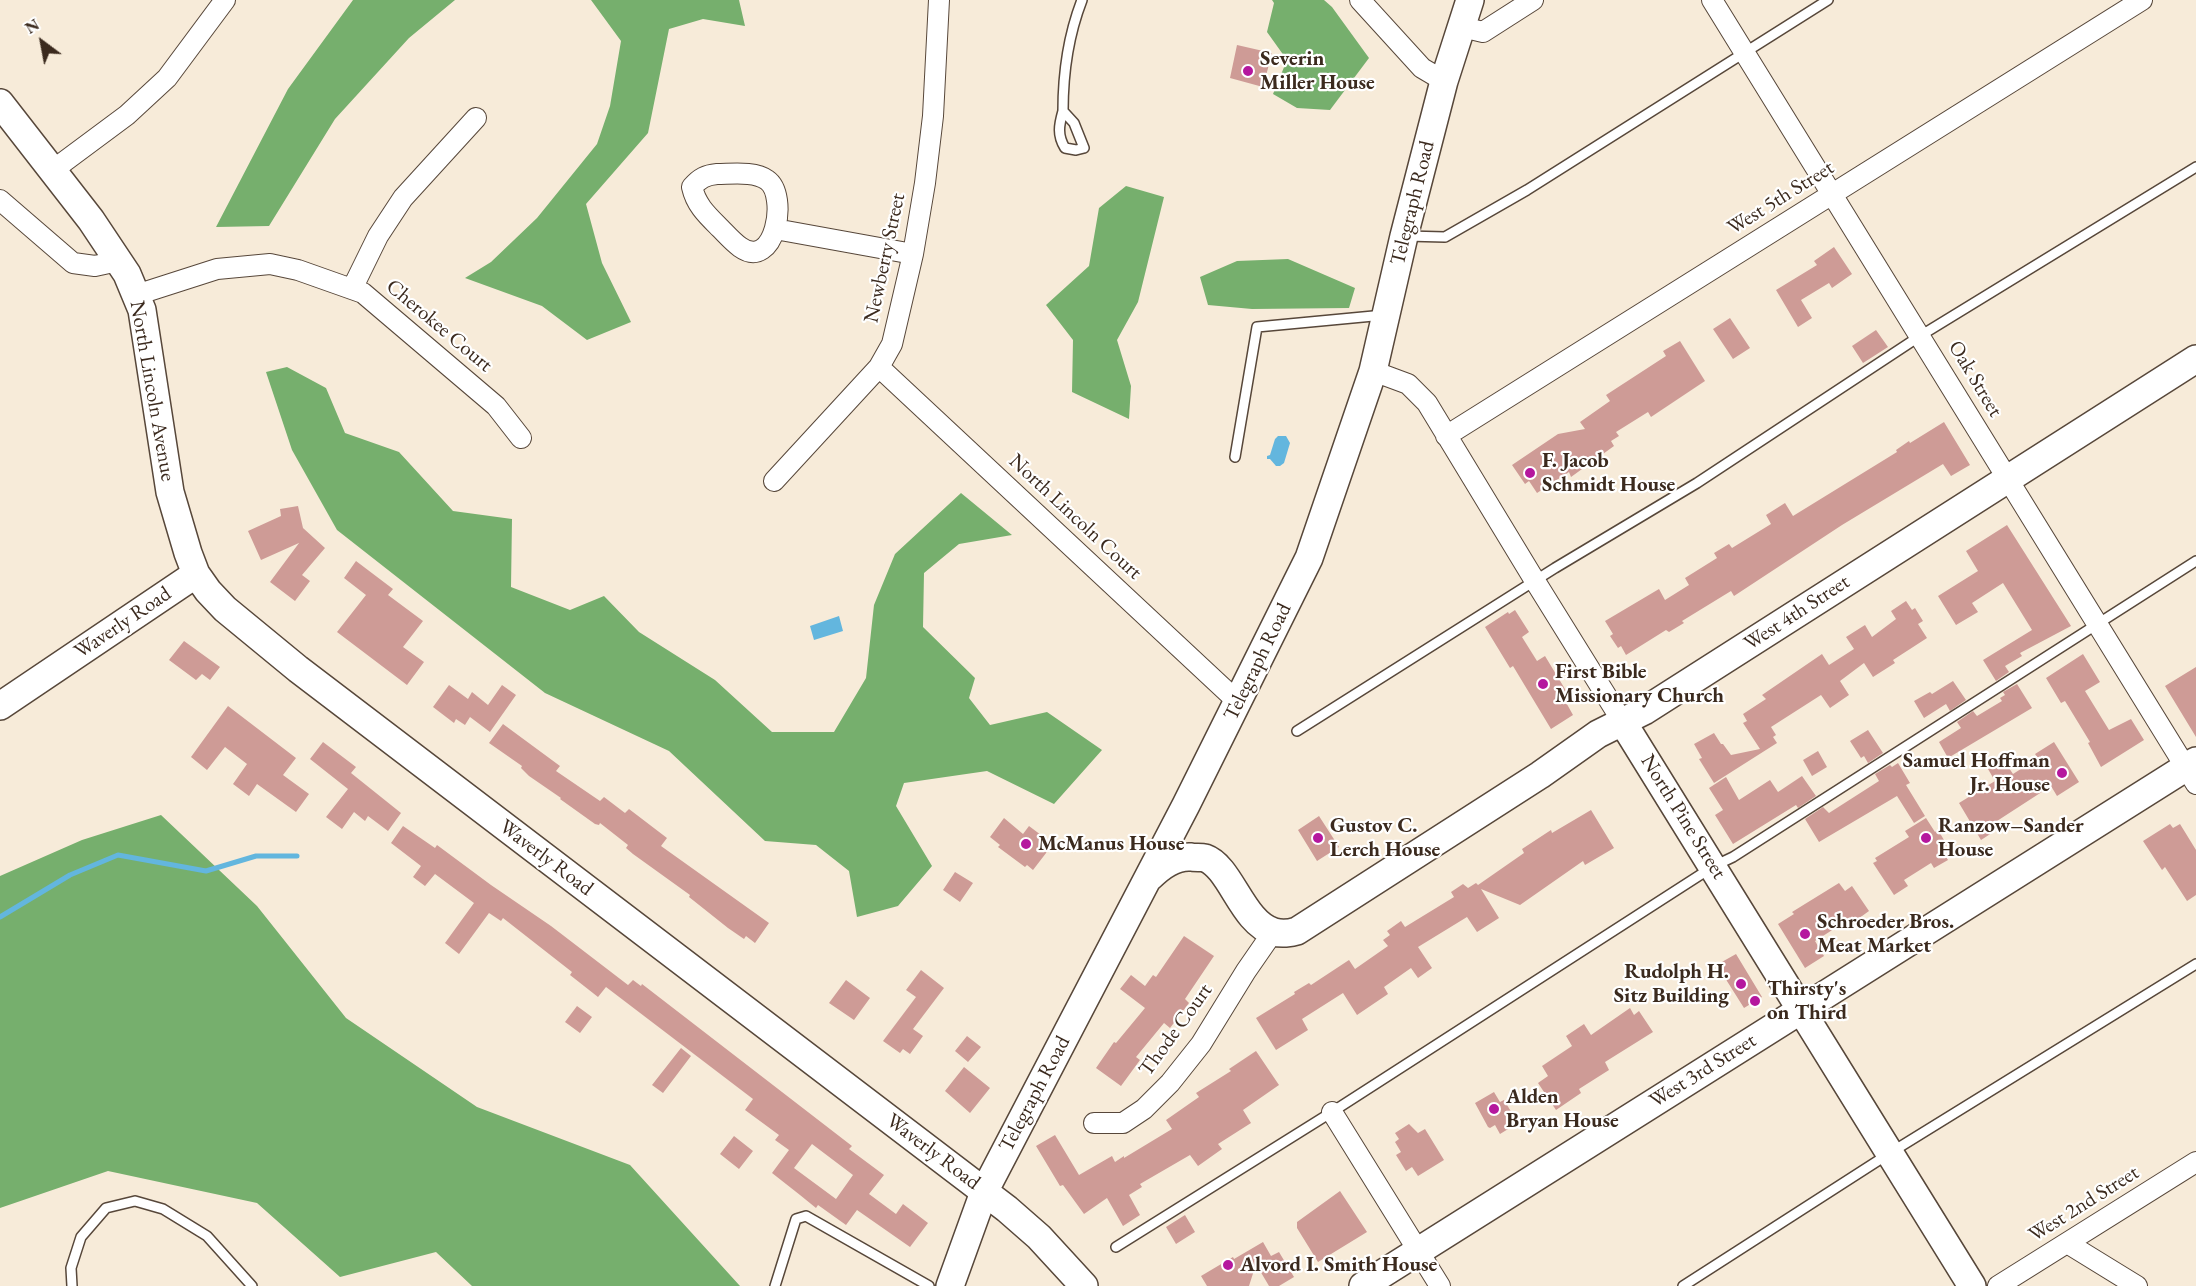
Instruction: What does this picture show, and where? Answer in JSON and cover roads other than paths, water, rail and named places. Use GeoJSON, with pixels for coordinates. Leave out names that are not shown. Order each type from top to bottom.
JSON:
{"type":"FeatureCollection","features":[{"type":"Feature","properties":{"kind":"street"},"geometry":{"type":"LineString","coordinates":[[53,170],[127,115],[167,78],[225,0]]}},
{"type":"Feature","properties":{"kind":"street","name":"Newberry Street"},"geometry":{"type":"LineString","coordinates":[[774,481],[879,367],[892,344],[913,254],[925,183],[933,116],[939,0]]}},
{"type":"Feature","properties":{"kind":"street"},"geometry":{"type":"LineString","coordinates":[[1360,0],[1422,68],[1444,81]]}},
{"type":"Feature","properties":{"kind":"street","name":"Telegraph Road"},"geometry":{"type":"LineString","coordinates":[[950,1286],[984,1192],[1148,880],[1309,558],[1373,371],[1404,236],[1444,81],[1470,0]]}},
{"type":"Feature","properties":{"kind":"street"},"geometry":{"type":"LineString","coordinates":[[1462,27],[1484,32],[1533,0]]}},
{"type":"Feature","properties":{"kind":"street","name":"Oak Street"},"geometry":{"type":"LineString","coordinates":[[1712,0],[2097,623],[2192,771]]}},
{"type":"Feature","properties":{"kind":"street","name":"West 5th Street"},"geometry":{"type":"LineString","coordinates":[[1446,436],[2142,0]]}},
{"type":"Feature","properties":{"kind":"street","name":"North Lincoln Avenue"},"geometry":{"type":"LineString","coordinates":[[0,103],[53,170],[118,261],[136,295],[142,310],[171,492],[196,574]]}},
{"type":"Feature","properties":{"kind":"street"},"geometry":{"type":"LineString","coordinates":[[352,290],[378,236],[403,198],[476,118]]}},
{"type":"Feature","properties":{"kind":"street"},"geometry":{"type":"LineString","coordinates":[[707,175],[759,175],[775,188],[778,197],[775,229],[769,244],[761,250],[752,252],[741,248],[700,209],[694,198],[692,187],[707,175]]}},
{"type":"Feature","properties":{"kind":"street"},"geometry":{"type":"LineString","coordinates":[[0,200],[73,262],[95,266],[118,261]]}},
{"type":"Feature","properties":{"kind":"street"},"geometry":{"type":"LineString","coordinates":[[775,229],[913,254]]}},
{"type":"Feature","properties":{"kind":"street","name":"Cherokee Court"},"geometry":{"type":"LineString","coordinates":[[136,295],[217,269],[270,264],[298,270],[363,293],[496,406],[521,438]]}},
{"type":"Feature","properties":{"kind":"street","name":"West 4th Street"},"geometry":{"type":"LineString","coordinates":[[1274,932],[1297,932],[1540,775],[1598,734],[1644,711],[2007,478],[2196,360]]}},
{"type":"Feature","properties":{"kind":"street","name":"North Lincoln Court"},"geometry":{"type":"LineString","coordinates":[[879,367],[1238,702]]}},
{"type":"Feature","properties":{"kind":"street","name":"North Pine Street"},"geometry":{"type":"LineString","coordinates":[[1373,371],[1408,384],[1428,403],[1535,581],[1714,866],[1972,1286]]}},
{"type":"Feature","properties":{"kind":"street","name":"Waverly Road"},"geometry":{"type":"LineString","coordinates":[[0,706],[196,574],[225,609],[298,669],[984,1192],[1039,1237],[1084,1286]]}},
{"type":"Feature","properties":{"kind":"street","name":"West 3rd Street"},"geometry":{"type":"LineString","coordinates":[[1363,1286],[1802,1009],[2192,771]]}},
{"type":"Feature","properties":{"kind":"street"},"geometry":{"type":"LineString","coordinates":[[1186,805],[1188,821],[1206,858],[1226,877],[1246,910],[1274,932]]}},
{"type":"Feature","properties":{"kind":"street"},"geometry":{"type":"LineString","coordinates":[[1148,880],[1159,868],[1172,861],[1186,857],[1206,858]]}},
{"type":"Feature","properties":{"kind":"street","name":"Thode Court"},"geometry":{"type":"LineString","coordinates":[[1094,1123],[1123,1123],[1144,1109],[1170,1083],[1201,1044],[1246,971],[1274,932]]}},
{"type":"Feature","properties":{"kind":"street"},"geometry":{"type":"LineString","coordinates":[[1332,1112],[1440,1286]]}},
{"type":"Feature","properties":{"kind":"street","name":"West 2nd Street"},"geometry":{"type":"LineString","coordinates":[[1998,1286],[2196,1162]]}},
{"type":"Feature","properties":{"kind":"street"},"geometry":{"type":"LineString","coordinates":[[2067,1243],[2137,1286]]}},
{"type":"Feature","properties":{"kind":"lane"},"geometry":{"type":"LineString","coordinates":[[1063,111],[1063,79],[1072,26],[1082,0]]}},
{"type":"Feature","properties":{"kind":"lane"},"geometry":{"type":"LineString","coordinates":[[1404,236],[1445,237],[1527,190],[1828,0]]}},
{"type":"Feature","properties":{"kind":"lane"},"geometry":{"type":"LineString","coordinates":[[1297,731],[1535,581],[1697,483],[1920,336],[2196,167]]}},
{"type":"Feature","properties":{"kind":"lane"},"geometry":{"type":"LineString","coordinates":[[1235,457],[1257,327],[1386,315]]}},
{"type":"Feature","properties":{"kind":"lane"},"geometry":{"type":"LineString","coordinates":[[1116,1247],[1332,1112],[1714,866],[2196,561]]}},
{"type":"Feature","properties":{"kind":"lane"},"geometry":{"type":"LineString","coordinates":[[1683,1286],[1890,1153],[2196,964]]}},
{"type":"Feature","properties":{"kind":"lane"},"geometry":{"type":"LineString","coordinates":[[72,1286],[71,1268],[81,1237],[106,1208],[135,1201],[163,1209],[207,1236],[252,1286]]}},
{"type":"Feature","properties":{"kind":"lane"},"geometry":{"type":"LineString","coordinates":[[775,1286],[796,1219],[806,1216],[929,1286]]}},
{"type":"Feature","properties":{"kind":"water"},"geometry":{"type":"Polygon","coordinates":[[[1278,436],[1286,436],[1290,443],[1284,463],[1276,466],[1270,459],[1267,459],[1267,456],[1270,455],[1278,436]]]}},
{"type":"Feature","properties":{"kind":"water"},"geometry":{"type":"Polygon","coordinates":[[[839,616],[843,631],[814,640],[810,626],[839,616]]]}},
{"type":"Feature","properties":{"kind":"waterway"},"geometry":{"type":"LineString","coordinates":[[0,917],[70,875],[118,855],[206,871],[256,856],[297,856]]}},
{"type":"Feature","properties":{"kind":"place","name":"Severin Miller House"},"geometry":{"type":"Point","coordinates":[1248,71]}},
{"type":"Feature","properties":{"kind":"place","name":"F. Jacob Schmidt House"},"geometry":{"type":"Point","coordinates":[1530,473]}},
{"type":"Feature","properties":{"kind":"place","name":"First Bible Missionary Church"},"geometry":{"type":"Point","coordinates":[1543,684]}},
{"type":"Feature","properties":{"kind":"place","name":"Samuel Hoffman Jr. House"},"geometry":{"type":"Point","coordinates":[2062,773]}},
{"type":"Feature","properties":{"kind":"place","name":"Gustov C. Lerch House"},"geometry":{"type":"Point","coordinates":[1318,838]}},
{"type":"Feature","properties":{"kind":"place","name":"Ranzow–Sander House"},"geometry":{"type":"Point","coordinates":[1926,838]}},
{"type":"Feature","properties":{"kind":"place","name":"McManus House"},"geometry":{"type":"Point","coordinates":[1026,844]}},
{"type":"Feature","properties":{"kind":"place","name":"Schroeder Bros. Meat Market"},"geometry":{"type":"Point","coordinates":[1805,934]}},
{"type":"Feature","properties":{"kind":"place","name":"Rudolph H. Sitz Building"},"geometry":{"type":"Point","coordinates":[1741,984]}},
{"type":"Feature","properties":{"kind":"place","name":"Thirsty's on Third"},"geometry":{"type":"Point","coordinates":[1755,1001]}},
{"type":"Feature","properties":{"kind":"place","name":"Alden Bryan House"},"geometry":{"type":"Point","coordinates":[1494,1109]}},
{"type":"Feature","properties":{"kind":"place","name":"Alvord I. Smith House"},"geometry":{"type":"Point","coordinates":[1228,1265]}}]}
